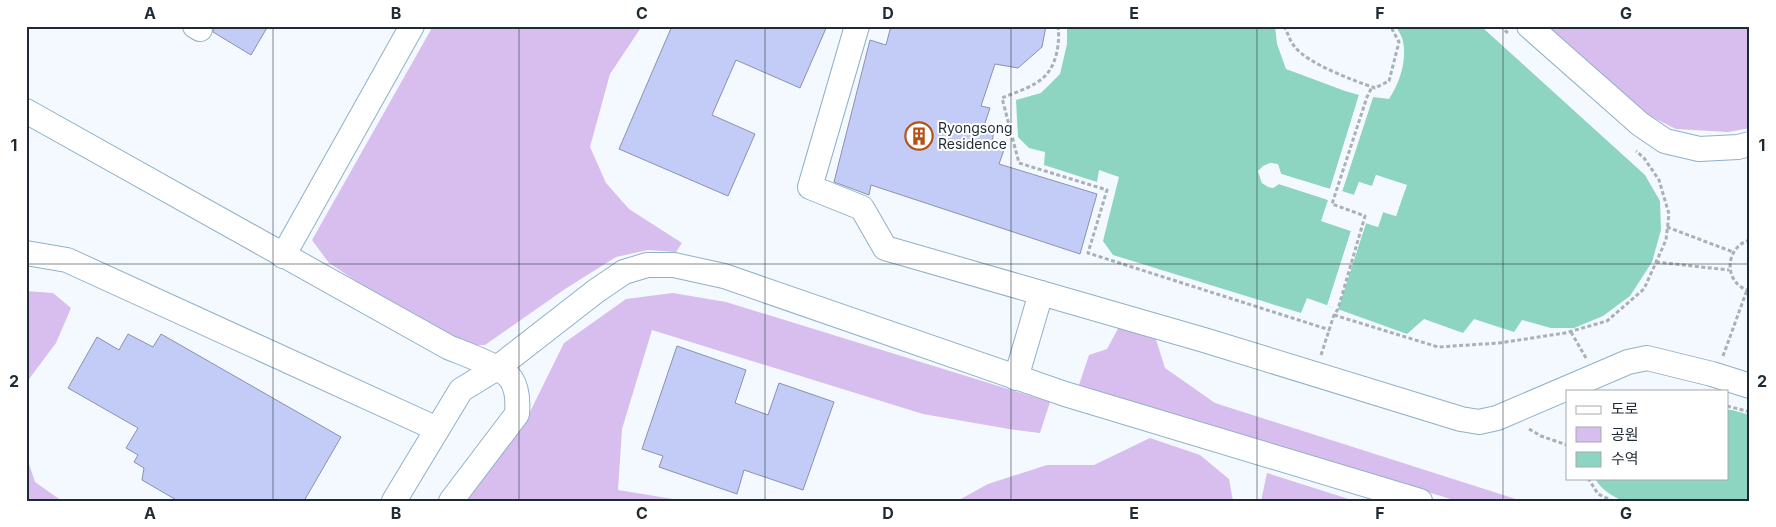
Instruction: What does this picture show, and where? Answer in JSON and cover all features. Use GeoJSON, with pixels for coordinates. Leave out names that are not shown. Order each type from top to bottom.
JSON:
{"type":"FeatureCollection","features":[{"type":"Feature","properties":{"kind":"lane"},"geometry":{"type":"LineString","coordinates":[[283,256],[412,26]]}},
{"type":"Feature","properties":{"kind":"lane"},"geometry":{"type":"LineString","coordinates":[[857,26],[810,186],[862,208],[885,248],[1204,340],[1461,419],[1479,422],[1505,415],[1628,362],[1647,358],[1716,375],[1750,386]]}},
{"type":"Feature","properties":{"kind":"lane"},"geometry":{"type":"LineString","coordinates":[[1522,33],[1640,124],[1665,141],[1699,150],[1738,147],[1750,144]]}},
{"type":"Feature","properties":{"kind":"lane"},"geometry":{"type":"LineString","coordinates":[[26,111],[448,347],[497,368],[511,378],[518,398],[517,414],[451,501]]}},
{"type":"Feature","properties":{"kind":"lane"},"geometry":{"type":"LineString","coordinates":[[26,253],[67,260],[437,429]]}},
{"type":"Feature","properties":{"kind":"lane"},"geometry":{"type":"LineString","coordinates":[[394,501],[461,390],[497,368],[596,291],[624,272],[647,265],[674,266],[724,276],[1074,397],[1420,501]]}},
{"type":"Feature","properties":{"kind":"lane"},"geometry":{"type":"LineString","coordinates":[[1016,378],[1041,293]]}},
{"type":"Feature","properties":{"kind":"path"},"geometry":{"type":"LineString","coordinates":[[1058,26],[1059,39],[1054,60],[1046,75],[1029,86],[1002,98],[1019,163],[1107,190],[1088,253],[1330,330]]}},
{"type":"Feature","properties":{"kind":"path"},"geometry":{"type":"LineString","coordinates":[[1284,26],[1294,47],[1311,59],[1353,81],[1375,88],[1389,81],[1399,42],[1392,29],[1384,26]]}},
{"type":"Feature","properties":{"kind":"path"},"geometry":{"type":"LineString","coordinates":[[1500,26],[1522,33]]}},
{"type":"Feature","properties":{"kind":"path"},"geometry":{"type":"LineString","coordinates":[[1315,374],[1334,315],[1338,309],[1365,216],[1332,204],[1372,87]]}},
{"type":"Feature","properties":{"kind":"path"},"geometry":{"type":"LineString","coordinates":[[1334,315],[1438,347],[1498,343],[1566,334],[1607,321],[1644,289],[1666,240],[1668,227],[1668,214],[1659,180],[1644,158],[1629,144]]}},
{"type":"Feature","properties":{"kind":"path"},"geometry":{"type":"LineString","coordinates":[[1668,227],[1733,252]]}},
{"type":"Feature","properties":{"kind":"path"},"geometry":{"type":"LineString","coordinates":[[1716,375],[1748,290],[1739,286],[1733,279],[1729,270],[1729,261],[1739,245],[1750,240]]}},
{"type":"Feature","properties":{"kind":"path"},"geometry":{"type":"LineString","coordinates":[[1656,262],[1729,270]]}},
{"type":"Feature","properties":{"kind":"path"},"geometry":{"type":"LineString","coordinates":[[1728,406],[1750,412]]}},
{"type":"Feature","properties":{"kind":"path"},"geometry":{"type":"LineString","coordinates":[[1505,415],[1541,436],[1566,445]]}},
{"type":"Feature","properties":{"kind":"path"},"geometry":{"type":"LineString","coordinates":[[1589,480],[1598,494],[1613,501]]}},
{"type":"Feature","properties":{"kind":"green space"},"geometry":{"type":"Polygon","coordinates":[[[433,26],[642,26],[610,74],[590,147],[606,183],[629,209],[682,243],[676,252],[648,250],[616,257],[565,289],[485,345],[453,345],[329,263],[312,240],[433,26]]]}},
{"type":"Feature","properties":{"kind":"green space"},"geometry":{"type":"Polygon","coordinates":[[[1541,26],[1750,26],[1750,128],[1728,132],[1676,129],[1636,109],[1541,26]]]}},
{"type":"Feature","properties":{"kind":"green space"},"geometry":{"type":"Polygon","coordinates":[[[26,291],[53,293],[71,308],[56,343],[29,379],[26,388],[26,291]]]}},
{"type":"Feature","properties":{"kind":"green space"},"geometry":{"type":"Polygon","coordinates":[[[673,293],[726,302],[1050,402],[1040,433],[923,414],[652,330],[622,429],[618,490],[685,501],[463,501],[523,426],[564,343],[626,299],[673,293]]]}},
{"type":"Feature","properties":{"kind":"green space"},"geometry":{"type":"Polygon","coordinates":[[[1120,325],[1154,333],[1165,368],[1215,403],[1522,501],[1457,501],[1079,385],[1089,355],[1107,349],[1120,325]]]}},
{"type":"Feature","properties":{"kind":"green space"},"geometry":{"type":"Polygon","coordinates":[[[1150,438],[1200,455],[1229,479],[1233,501],[957,501],[988,484],[1047,465],[1094,465],[1150,438]]]}},
{"type":"Feature","properties":{"kind":"green space"},"geometry":{"type":"Polygon","coordinates":[[[26,455],[35,482],[62,501],[26,501],[26,455]]]}},
{"type":"Feature","properties":{"kind":"green space"},"geometry":{"type":"Polygon","coordinates":[[[1267,473],[1355,501],[1261,501],[1267,473]]]}},
{"type":"Feature","properties":{"kind":"water"},"geometry":{"type":"Polygon","coordinates":[[[1067,26],[1275,26],[1277,44],[1286,69],[1359,95],[1330,189],[1281,174],[1278,164],[1270,163],[1258,171],[1262,183],[1273,188],[1279,184],[1329,200],[1322,221],[1351,231],[1327,305],[1307,298],[1301,313],[1113,255],[1103,241],[1119,177],[1099,170],[1097,182],[1044,165],[1045,152],[1029,148],[1018,137],[1016,100],[1041,93],[1060,74],[1067,44],[1067,26]]]}},
{"type":"Feature","properties":{"kind":"water"},"geometry":{"type":"Polygon","coordinates":[[[1396,26],[1471,26],[1484,29],[1645,175],[1660,201],[1661,230],[1652,262],[1630,296],[1603,316],[1574,328],[1551,328],[1522,320],[1514,332],[1474,319],[1463,333],[1424,319],[1407,334],[1338,309],[1366,223],[1378,227],[1383,212],[1396,216],[1406,185],[1376,175],[1372,187],[1359,182],[1354,195],[1342,192],[1373,97],[1389,99],[1399,78],[1403,64],[1404,49],[1396,26]]]}},
{"type":"Feature","properties":{"kind":"water"},"geometry":{"type":"Polygon","coordinates":[[[1728,410],[1750,415],[1750,501],[1623,501],[1600,486],[1596,480],[1728,480],[1728,410]]]}},
{"type":"Feature","properties":{"kind":"pier"},"geometry":{"type":"Polygon","coordinates":[[[1359,95],[1362,96],[1332,191],[1280,176],[1277,167],[1270,165],[1261,172],[1264,182],[1269,185],[1279,181],[1330,198],[1325,220],[1354,230],[1330,304],[1336,306],[1364,222],[1377,224],[1383,209],[1395,213],[1403,186],[1377,178],[1373,189],[1360,185],[1355,198],[1339,192],[1370,97],[1373,97],[1342,191],[1354,195],[1359,182],[1372,186],[1376,175],[1407,185],[1396,216],[1383,212],[1378,227],[1366,223],[1338,309],[1327,306],[1351,231],[1321,221],[1328,200],[1279,184],[1273,188],[1268,187],[1262,183],[1258,171],[1270,163],[1278,165],[1281,174],[1330,189],[1359,95]]]}},
{"type":"Feature","properties":{"kind":"building"},"geometry":{"type":"Polygon","coordinates":[[[213,26],[268,26],[251,55],[213,32],[213,26]]]}},
{"type":"Feature","properties":{"kind":"building"},"geometry":{"type":"Polygon","coordinates":[[[672,26],[827,26],[800,88],[736,60],[712,115],[755,134],[728,196],[619,149],[672,26]]]}},
{"type":"Feature","properties":{"kind":"building","name":"Ryongsong Residence"},"geometry":{"type":"Polygon","coordinates":[[[891,26],[1046,26],[1042,47],[1018,68],[995,64],[981,106],[990,108],[984,126],[994,129],[992,144],[1005,147],[999,164],[1097,194],[1080,254],[871,185],[869,195],[834,182],[870,40],[886,45],[891,26]]]}},
{"type":"Feature","properties":{"kind":"building"},"geometry":{"type":"Polygon","coordinates":[[[128,334],[153,347],[161,334],[341,437],[304,501],[178,501],[142,480],[144,468],[134,462],[138,455],[126,448],[138,428],[68,388],[97,337],[119,350],[128,334]]]}},
{"type":"Feature","properties":{"kind":"building"},"geometry":{"type":"Polygon","coordinates":[[[677,346],[746,370],[735,403],[768,415],[779,383],[834,402],[803,490],[744,470],[737,494],[659,467],[663,456],[642,449],[677,346]]]}},
{"type":"Feature","properties":{"kind":"place","name":"Ryongsong Residence"},"geometry":{"type":"Point","coordinates":[919,136]}}]}
